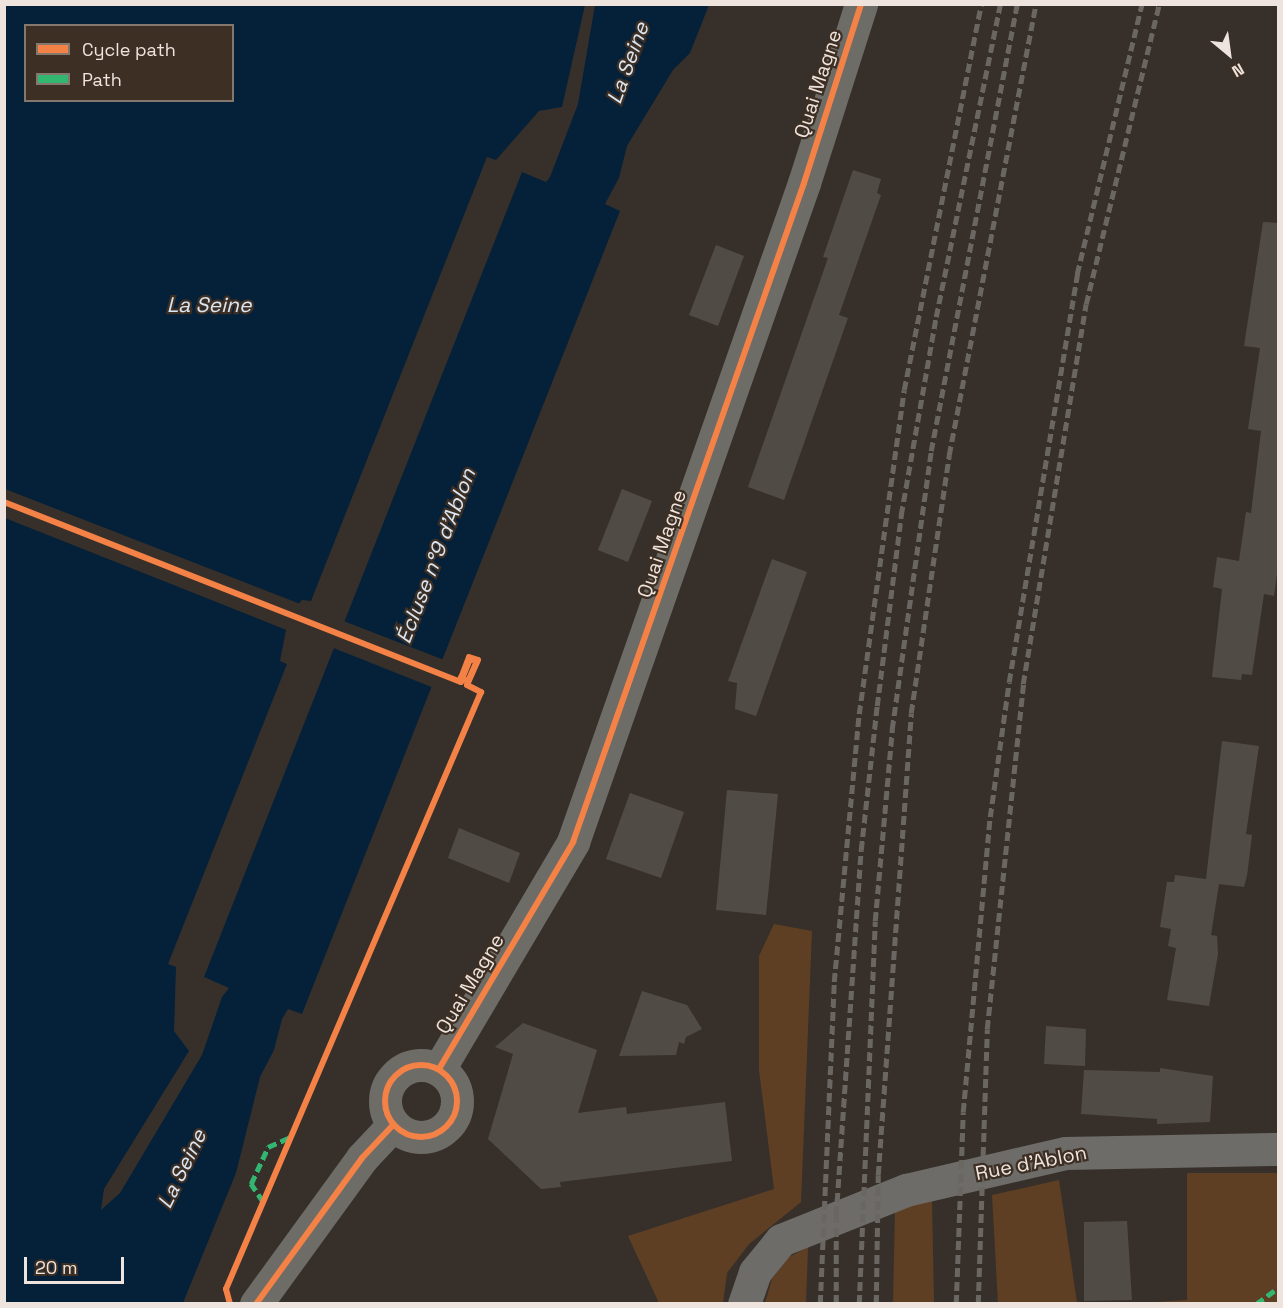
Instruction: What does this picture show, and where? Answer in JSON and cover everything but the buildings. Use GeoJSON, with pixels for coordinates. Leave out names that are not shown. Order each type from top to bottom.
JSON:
{"type":"FeatureCollection","features":[{"type":"Feature","properties":{"kind":"main road","name":"Quai Magne"},"geometry":{"type":"LineString","coordinates":[[439,1069],[573,842],[804,183],[861,4]]}},
{"type":"Feature","properties":{"kind":"main road"},"geometry":{"type":"LineString","coordinates":[[417,1065],[439,1069],[457,1095],[448,1126],[428,1137],[415,1137],[393,1125],[385,1104],[390,1082],[417,1065]]}},
{"type":"Feature","properties":{"kind":"main road"},"geometry":{"type":"LineString","coordinates":[[256,1304],[362,1158],[393,1125]]}},
{"type":"Feature","properties":{"kind":"street","name":"Rue d'Ablon"},"geometry":{"type":"LineString","coordinates":[[744,1304],[764,1258],[793,1232],[906,1190],[1065,1153],[1107,1150],[1278,1149]]}},
{"type":"Feature","properties":{"kind":"shaded area"},"geometry":{"type":"Polygon","coordinates":[[[774,924],[812,931],[801,1202],[749,1244],[727,1273],[723,1303],[659,1303],[628,1236],[774,1189],[759,1070],[759,956],[774,924]]]}},
{"type":"Feature","properties":{"kind":"shaded area"},"geometry":{"type":"Polygon","coordinates":[[[1187,1173],[1278,1173],[1278,1303],[1139,1303],[1187,1300],[1187,1173]]]}},
{"type":"Feature","properties":{"kind":"shaded area"},"geometry":{"type":"Polygon","coordinates":[[[1059,1180],[1077,1303],[998,1303],[992,1195],[1059,1180]]]}},
{"type":"Feature","properties":{"kind":"shaded area"},"geometry":{"type":"Polygon","coordinates":[[[932,1201],[934,1303],[893,1304],[895,1209],[932,1201]]]}},
{"type":"Feature","properties":{"kind":"shaded area"},"geometry":{"type":"Polygon","coordinates":[[[808,1247],[806,1303],[765,1303],[772,1279],[789,1257],[808,1247]]]}},
{"type":"Feature","properties":{"kind":"water","name":"La Seine"},"geometry":{"type":"Polygon","coordinates":[[[5,5],[585,5],[562,107],[539,111],[496,160],[487,157],[311,601],[302,600],[296,607],[286,630],[280,661],[287,664],[168,964],[176,967],[174,1031],[189,1051],[104,1189],[101,1210],[120,1193],[202,1055],[222,997],[229,988],[204,977],[522,172],[546,182],[550,177],[578,104],[595,5],[709,5],[690,53],[673,70],[627,146],[619,178],[605,204],[620,211],[302,1014],[288,1009],[282,1019],[274,1050],[260,1077],[236,1173],[183,1303],[5,1304],[5,5]]]}},
{"type":"Feature","properties":{"kind":"pier"},"geometry":{"type":"Polygon","coordinates":[[[5,489],[303,605],[289,631],[5,518],[5,489]]]}},
{"type":"Feature","properties":{"kind":"pier"},"geometry":{"type":"Polygon","coordinates":[[[341,620],[444,660],[434,688],[331,647],[341,620]]]}},
{"type":"Feature","properties":{"kind":"railway"},"geometry":{"type":"LineString","coordinates":[[820,1304],[834,982],[859,714],[904,390],[981,4]]}},
{"type":"Feature","properties":{"kind":"railway"},"geometry":{"type":"LineString","coordinates":[[836,1304],[836,1215],[861,850],[901,515],[936,317],[1000,4]]}},
{"type":"Feature","properties":{"kind":"railway"},"geometry":{"type":"LineString","coordinates":[[859,1304],[875,921],[892,729],[931,451],[1017,4]]}},
{"type":"Feature","properties":{"kind":"railway"},"geometry":{"type":"LineString","coordinates":[[876,1304],[878,1175],[911,713],[949,455],[1036,4]]}},
{"type":"Feature","properties":{"kind":"railway"},"geometry":{"type":"LineString","coordinates":[[956,1304],[963,1112],[990,817],[1009,682],[1077,274],[1142,4]]}},
{"type":"Feature","properties":{"kind":"railway"},"geometry":{"type":"LineString","coordinates":[[978,1304],[987,1029],[1023,684],[1086,304],[1159,4]]}},
{"type":"Feature","properties":{"kind":"marked path"},"geometry":{"type":"LineString","coordinates":[[263,1202],[251,1184],[268,1147],[290,1137]]}},
{"type":"Feature","properties":{"kind":"marked path"},"geometry":{"type":"LineString","coordinates":[[1256,1304],[1278,1288]]}},
{"type":"Feature","properties":{"kind":"cycle path"},"geometry":{"type":"LineString","coordinates":[[439,1069],[573,842],[804,183],[861,4]]}},
{"type":"Feature","properties":{"kind":"cycle path"},"geometry":{"type":"LineString","coordinates":[[4,502],[461,682],[462,679],[470,659],[477,661],[468,681],[461,678],[469,657],[478,660],[467,685],[481,692],[226,1289],[230,1304]]}},
{"type":"Feature","properties":{"kind":"cycle path"},"geometry":{"type":"LineString","coordinates":[[414,1065],[428,1065],[447,1075],[457,1094],[457,1101],[457,1108],[447,1127],[428,1137],[414,1137],[395,1127],[385,1108],[385,1094],[395,1075],[414,1065]]}},
{"type":"Feature","properties":{"kind":"cycle path"},"geometry":{"type":"LineString","coordinates":[[256,1304],[362,1158],[393,1125]]}},
{"type":"Feature","properties":{"kind":"water label","name":"Écluse n°9 d'Ablon"},"geometry":{"type":"Point","coordinates":[436,556]}}]}
